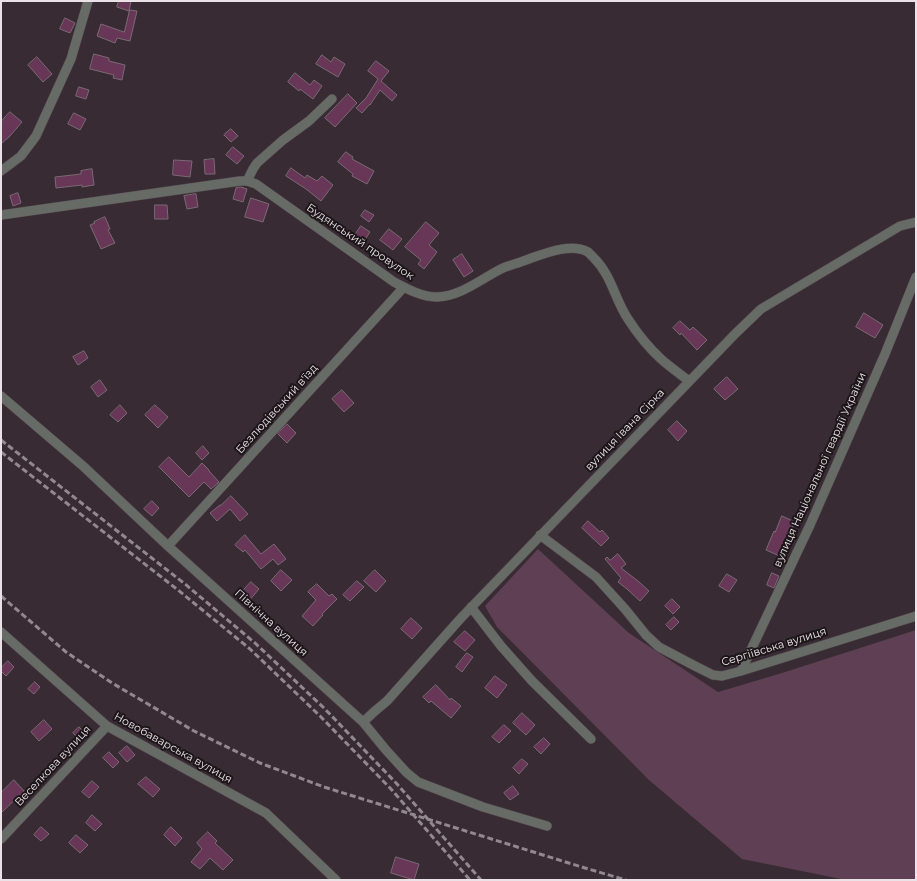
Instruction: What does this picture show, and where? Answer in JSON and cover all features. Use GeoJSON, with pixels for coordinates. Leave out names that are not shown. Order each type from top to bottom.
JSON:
{"type":"FeatureCollection","features":[{"type":"Feature","properties":{"kind":"street"},"geometry":{"type":"LineString","coordinates":[[1,171],[21,156],[36,136],[71,59],[88,1]]}},
{"type":"Feature","properties":{"kind":"street"},"geometry":{"type":"LineString","coordinates":[[1,215],[247,181],[252,169],[257,163],[283,140],[309,121],[332,99]]}},
{"type":"Feature","properties":{"kind":"street","name":"Будянський провулок"},"geometry":{"type":"LineString","coordinates":[[247,181],[256,184],[394,282],[410,291],[436,297],[451,295],[466,289],[504,268],[551,251],[568,248],[580,249],[588,252],[607,274],[626,317],[640,337],[661,359],[689,381]]}},
{"type":"Feature","properties":{"kind":"street","name":"вулиця Івана Сірка"},"geometry":{"type":"LineString","coordinates":[[363,722],[387,701],[471,607],[689,381],[761,309],[900,226],[916,222]]}},
{"type":"Feature","properties":{"kind":"street","name":"вулиця Національної гвардії України"},"geometry":{"type":"LineString","coordinates":[[741,671],[810,525],[885,354],[916,276]]}},
{"type":"Feature","properties":{"kind":"street","name":"Безлюдівський в'їзд"},"geometry":{"type":"LineString","coordinates":[[168,546],[404,288]]}},
{"type":"Feature","properties":{"kind":"street","name":"Північна вулиця"},"geometry":{"type":"LineString","coordinates":[[1,396],[83,466],[168,546],[363,722],[406,772],[418,782],[483,807],[547,826]]}},
{"type":"Feature","properties":{"kind":"street","name":"Сергіївська вулиця"},"geometry":{"type":"LineString","coordinates":[[540,535],[596,577],[646,635],[659,647],[713,675],[722,676],[741,671],[916,616]]}},
{"type":"Feature","properties":{"kind":"street"},"geometry":{"type":"LineString","coordinates":[[471,607],[500,646],[532,681],[591,738]]}},
{"type":"Feature","properties":{"kind":"street","name":"Новобаварська вулиця"},"geometry":{"type":"LineString","coordinates":[[1,632],[107,726],[266,813],[336,880]]}},
{"type":"Feature","properties":{"kind":"street","name":"Веселкова вулиця"},"geometry":{"type":"LineString","coordinates":[[1,839],[107,726]]}},
{"type":"Feature","properties":{"kind":"shaded area"},"geometry":{"type":"Polygon","coordinates":[[[538,549],[629,633],[718,692],[916,630],[916,880],[846,880],[742,859],[649,780],[497,627],[485,606],[538,549]]]}},
{"type":"Feature","properties":{"kind":"building"},"geometry":{"type":"Polygon","coordinates":[[[119,1],[131,1],[129,11],[117,7],[119,1]]]}},
{"type":"Feature","properties":{"kind":"building"},"geometry":{"type":"Polygon","coordinates":[[[130,10],[137,11],[130,41],[117,38],[115,43],[97,36],[101,24],[124,32],[130,10]]]}},
{"type":"Feature","properties":{"kind":"building"},"geometry":{"type":"Polygon","coordinates":[[[65,18],[75,23],[70,33],[60,29],[65,18]]]}},
{"type":"Feature","properties":{"kind":"building"},"geometry":{"type":"Polygon","coordinates":[[[94,54],[109,58],[109,61],[125,65],[122,80],[113,78],[114,75],[90,69],[94,54]]]}},
{"type":"Feature","properties":{"kind":"building"},"geometry":{"type":"Polygon","coordinates":[[[322,55],[331,62],[334,57],[345,64],[338,77],[316,64],[322,55]]]}},
{"type":"Feature","properties":{"kind":"building"},"geometry":{"type":"Polygon","coordinates":[[[37,57],[52,74],[43,82],[28,65],[37,57]]]}},
{"type":"Feature","properties":{"kind":"building"},"geometry":{"type":"Polygon","coordinates":[[[376,61],[389,71],[381,81],[397,95],[392,101],[380,90],[370,105],[362,113],[356,108],[366,98],[378,79],[368,71],[376,61]]]}},
{"type":"Feature","properties":{"kind":"building"},"geometry":{"type":"Polygon","coordinates":[[[295,73],[310,85],[314,80],[322,86],[313,99],[300,89],[299,91],[288,82],[295,73]]]}},
{"type":"Feature","properties":{"kind":"building"},"geometry":{"type":"Polygon","coordinates":[[[79,87],[89,90],[86,99],[76,96],[79,87]]]}},
{"type":"Feature","properties":{"kind":"building"},"geometry":{"type":"Polygon","coordinates":[[[348,94],[357,103],[335,127],[325,118],[348,94]]]}},
{"type":"Feature","properties":{"kind":"building"},"geometry":{"type":"Polygon","coordinates":[[[10,112],[22,122],[1,144],[1,122],[10,112]]]}},
{"type":"Feature","properties":{"kind":"building"},"geometry":{"type":"Polygon","coordinates":[[[74,113],[86,119],[80,130],[68,124],[74,113]]]}},
{"type":"Feature","properties":{"kind":"building"},"geometry":{"type":"Polygon","coordinates":[[[231,129],[238,136],[231,142],[224,135],[231,129]]]}},
{"type":"Feature","properties":{"kind":"building"},"geometry":{"type":"Polygon","coordinates":[[[233,147],[244,156],[237,164],[226,155],[233,147]]]}},
{"type":"Feature","properties":{"kind":"building"},"geometry":{"type":"Polygon","coordinates":[[[346,152],[353,157],[352,159],[374,171],[367,184],[352,176],[353,174],[338,162],[346,152]]]}},
{"type":"Feature","properties":{"kind":"building"},"geometry":{"type":"Polygon","coordinates":[[[214,159],[215,174],[205,174],[204,160],[214,159]]]}},
{"type":"Feature","properties":{"kind":"building"},"geometry":{"type":"Polygon","coordinates":[[[174,160],[192,161],[190,177],[173,175],[174,160]]]}},
{"type":"Feature","properties":{"kind":"building"},"geometry":{"type":"Polygon","coordinates":[[[291,168],[305,178],[307,175],[317,181],[322,176],[333,185],[321,201],[286,176],[291,168]]]}},
{"type":"Feature","properties":{"kind":"building"},"geometry":{"type":"Polygon","coordinates":[[[92,169],[94,185],[56,188],[55,177],[81,174],[81,171],[92,169]]]}},
{"type":"Feature","properties":{"kind":"building"},"geometry":{"type":"Polygon","coordinates":[[[241,187],[247,189],[243,202],[233,199],[236,188],[241,187]]]}},
{"type":"Feature","properties":{"kind":"building"},"geometry":{"type":"Polygon","coordinates":[[[18,193],[21,203],[13,206],[10,196],[18,193]]]}},
{"type":"Feature","properties":{"kind":"building"},"geometry":{"type":"Polygon","coordinates":[[[196,194],[198,207],[187,209],[184,196],[196,194]]]}},
{"type":"Feature","properties":{"kind":"building"},"geometry":{"type":"Polygon","coordinates":[[[251,198],[269,204],[263,222],[245,217],[251,198]]]}},
{"type":"Feature","properties":{"kind":"building"},"geometry":{"type":"Polygon","coordinates":[[[155,205],[167,205],[168,219],[155,219],[155,205]]]}},
{"type":"Feature","properties":{"kind":"building"},"geometry":{"type":"Polygon","coordinates":[[[365,210],[374,215],[369,222],[361,216],[365,210]]]}},
{"type":"Feature","properties":{"kind":"building"},"geometry":{"type":"Polygon","coordinates":[[[105,217],[110,229],[108,230],[115,243],[101,249],[90,225],[105,217]]]}},
{"type":"Feature","properties":{"kind":"building"},"geometry":{"type":"Polygon","coordinates":[[[426,222],[439,233],[429,245],[437,252],[424,269],[418,264],[421,260],[405,247],[426,222]]]}},
{"type":"Feature","properties":{"kind":"building"},"geometry":{"type":"Polygon","coordinates":[[[361,226],[370,232],[362,244],[353,238],[361,226]]]}},
{"type":"Feature","properties":{"kind":"building"},"geometry":{"type":"Polygon","coordinates":[[[389,229],[402,239],[393,250],[380,240],[389,229]]]}},
{"type":"Feature","properties":{"kind":"building"},"geometry":{"type":"Polygon","coordinates":[[[462,254],[473,271],[464,277],[453,260],[462,254]]]}},
{"type":"Feature","properties":{"kind":"building"},"geometry":{"type":"Polygon","coordinates":[[[864,313],[883,325],[875,338],[856,327],[864,313]]]}},
{"type":"Feature","properties":{"kind":"building"},"geometry":{"type":"Polygon","coordinates":[[[680,321],[690,330],[693,327],[707,340],[697,350],[681,333],[680,335],[673,328],[680,321]]]}},
{"type":"Feature","properties":{"kind":"building"},"geometry":{"type":"Polygon","coordinates":[[[84,351],[88,358],[78,365],[73,357],[84,351]]]}},
{"type":"Feature","properties":{"kind":"building"},"geometry":{"type":"Polygon","coordinates":[[[727,377],[738,389],[725,400],[714,389],[727,377]]]}},
{"type":"Feature","properties":{"kind":"building"},"geometry":{"type":"Polygon","coordinates":[[[100,380],[107,390],[98,397],[91,387],[100,380]]]}},
{"type":"Feature","properties":{"kind":"building"},"geometry":{"type":"Polygon","coordinates":[[[342,390],[354,403],[344,412],[332,399],[342,390]]]}},
{"type":"Feature","properties":{"kind":"building"},"geometry":{"type":"Polygon","coordinates":[[[120,405],[127,413],[118,422],[110,415],[120,405]]]}},
{"type":"Feature","properties":{"kind":"building"},"geometry":{"type":"Polygon","coordinates":[[[155,405],[168,417],[158,428],[145,415],[155,405]]]}},
{"type":"Feature","properties":{"kind":"building"},"geometry":{"type":"Polygon","coordinates":[[[677,421],[687,431],[678,441],[668,430],[677,421]]]}},
{"type":"Feature","properties":{"kind":"building"},"geometry":{"type":"Polygon","coordinates":[[[287,424],[296,433],[287,443],[278,434],[287,424]]]}},
{"type":"Feature","properties":{"kind":"building"},"geometry":{"type":"Polygon","coordinates":[[[203,446],[209,453],[202,460],[196,453],[203,446]]]}},
{"type":"Feature","properties":{"kind":"building"},"geometry":{"type":"Polygon","coordinates":[[[169,457],[189,477],[202,463],[219,482],[211,489],[204,482],[189,497],[159,467],[169,457]]]}},
{"type":"Feature","properties":{"kind":"building"},"geometry":{"type":"Polygon","coordinates":[[[231,496],[248,514],[240,521],[230,509],[217,521],[210,513],[231,496]]]}},
{"type":"Feature","properties":{"kind":"building"},"geometry":{"type":"Polygon","coordinates":[[[152,501],[159,508],[152,516],[144,509],[152,501]]]}},
{"type":"Feature","properties":{"kind":"building"},"geometry":{"type":"Polygon","coordinates":[[[782,516],[795,522],[788,537],[789,538],[782,557],[766,550],[782,516]]]}},
{"type":"Feature","properties":{"kind":"building"},"geometry":{"type":"Polygon","coordinates":[[[588,521],[600,532],[602,530],[609,538],[601,546],[582,528],[588,521]]]}},
{"type":"Feature","properties":{"kind":"building"},"geometry":{"type":"Polygon","coordinates":[[[245,535],[261,554],[274,544],[286,559],[278,565],[273,559],[261,569],[245,550],[243,552],[235,545],[245,535]]]}},
{"type":"Feature","properties":{"kind":"building"},"geometry":{"type":"Polygon","coordinates":[[[618,554],[626,564],[621,568],[649,591],[640,601],[618,582],[621,578],[605,559],[607,557],[610,560],[618,554]]]}},
{"type":"Feature","properties":{"kind":"building"},"geometry":{"type":"Polygon","coordinates":[[[281,570],[292,580],[281,591],[271,581],[281,570]]]}},
{"type":"Feature","properties":{"kind":"building"},"geometry":{"type":"Polygon","coordinates":[[[375,570],[386,581],[376,592],[364,581],[375,570]]]}},
{"type":"Feature","properties":{"kind":"building"},"geometry":{"type":"Polygon","coordinates":[[[772,573],[779,576],[774,588],[767,585],[772,573]]]}},
{"type":"Feature","properties":{"kind":"building"},"geometry":{"type":"Polygon","coordinates":[[[727,574],[737,580],[729,592],[719,586],[727,574]]]}},
{"type":"Feature","properties":{"kind":"building"},"geometry":{"type":"Polygon","coordinates":[[[357,581],[364,587],[350,601],[343,595],[357,581]]]}},
{"type":"Feature","properties":{"kind":"building"},"geometry":{"type":"Polygon","coordinates":[[[251,582],[259,589],[248,602],[240,594],[251,582]]]}},
{"type":"Feature","properties":{"kind":"building"},"geometry":{"type":"Polygon","coordinates":[[[317,584],[329,596],[332,594],[337,599],[322,614],[323,615],[313,626],[302,616],[316,600],[308,592],[317,584]]]}},
{"type":"Feature","properties":{"kind":"building"},"geometry":{"type":"Polygon","coordinates":[[[672,599],[680,607],[673,614],[665,606],[672,599]]]}},
{"type":"Feature","properties":{"kind":"building"},"geometry":{"type":"Polygon","coordinates":[[[674,617],[679,622],[671,630],[666,625],[674,617]]]}},
{"type":"Feature","properties":{"kind":"building"},"geometry":{"type":"Polygon","coordinates":[[[411,618],[422,628],[412,639],[401,629],[411,618]]]}},
{"type":"Feature","properties":{"kind":"building"},"geometry":{"type":"Polygon","coordinates":[[[465,631],[475,640],[465,651],[454,642],[465,631]]]}},
{"type":"Feature","properties":{"kind":"building"},"geometry":{"type":"Polygon","coordinates":[[[467,653],[473,657],[462,672],[456,667],[467,653]]]}},
{"type":"Feature","properties":{"kind":"building"},"geometry":{"type":"Polygon","coordinates":[[[8,661],[14,667],[6,676],[1,671],[1,668],[8,661]]]}},
{"type":"Feature","properties":{"kind":"building"},"geometry":{"type":"Polygon","coordinates":[[[495,676],[507,685],[497,698],[485,688],[495,676]]]}},
{"type":"Feature","properties":{"kind":"building"},"geometry":{"type":"Polygon","coordinates":[[[35,682],[40,687],[34,694],[28,689],[35,682]]]}},
{"type":"Feature","properties":{"kind":"building"},"geometry":{"type":"Polygon","coordinates":[[[436,685],[450,700],[451,698],[461,706],[451,718],[431,701],[429,703],[423,697],[436,685]]]}},
{"type":"Feature","properties":{"kind":"building"},"geometry":{"type":"Polygon","coordinates":[[[522,713],[535,725],[526,735],[513,723],[522,713]]]}},
{"type":"Feature","properties":{"kind":"building"},"geometry":{"type":"Polygon","coordinates":[[[44,720],[52,729],[39,741],[31,732],[44,720]]]}},
{"type":"Feature","properties":{"kind":"building"},"geometry":{"type":"Polygon","coordinates":[[[504,725],[511,731],[499,743],[492,737],[504,725]]]}},
{"type":"Feature","properties":{"kind":"building"},"geometry":{"type":"Polygon","coordinates":[[[79,727],[85,733],[79,739],[73,733],[79,727]]]}},
{"type":"Feature","properties":{"kind":"building"},"geometry":{"type":"Polygon","coordinates":[[[544,738],[550,744],[541,754],[534,747],[544,738]]]}},
{"type":"Feature","properties":{"kind":"building"},"geometry":{"type":"Polygon","coordinates":[[[127,746],[135,755],[127,762],[119,753],[127,746]]]}},
{"type":"Feature","properties":{"kind":"building"},"geometry":{"type":"Polygon","coordinates":[[[109,752],[119,762],[113,768],[103,758],[109,752]]]}},
{"type":"Feature","properties":{"kind":"building"},"geometry":{"type":"Polygon","coordinates":[[[522,759],[528,764],[519,774],[513,768],[522,759]]]}},
{"type":"Feature","properties":{"kind":"building"},"geometry":{"type":"Polygon","coordinates":[[[146,777],[160,789],[153,797],[138,784],[146,777]]]}},
{"type":"Feature","properties":{"kind":"building"},"geometry":{"type":"Polygon","coordinates":[[[14,780],[24,791],[1,813],[1,793],[14,780]]]}},
{"type":"Feature","properties":{"kind":"building"},"geometry":{"type":"Polygon","coordinates":[[[92,781],[99,787],[89,798],[82,792],[92,781]]]}},
{"type":"Feature","properties":{"kind":"building"},"geometry":{"type":"Polygon","coordinates":[[[513,786],[519,794],[510,800],[504,793],[513,786]]]}},
{"type":"Feature","properties":{"kind":"building"},"geometry":{"type":"Polygon","coordinates":[[[92,815],[102,824],[95,831],[86,823],[92,815]]]}},
{"type":"Feature","properties":{"kind":"building"},"geometry":{"type":"Polygon","coordinates":[[[41,827],[49,834],[41,841],[34,835],[41,827]]]}},
{"type":"Feature","properties":{"kind":"building"},"geometry":{"type":"Polygon","coordinates":[[[171,827],[182,838],[175,846],[164,835],[171,827]]]}},
{"type":"Feature","properties":{"kind":"building"},"geometry":{"type":"Polygon","coordinates":[[[208,832],[217,841],[215,843],[233,860],[223,870],[210,858],[200,869],[191,862],[202,849],[197,843],[208,832]]]}},
{"type":"Feature","properties":{"kind":"building"},"geometry":{"type":"Polygon","coordinates":[[[76,835],[88,845],[80,853],[69,843],[76,835]]]}},
{"type":"Feature","properties":{"kind":"building"},"geometry":{"type":"Polygon","coordinates":[[[396,857],[419,864],[414,880],[391,873],[396,857]]]}},
{"type":"Feature","properties":{"kind":"railway"},"geometry":{"type":"LineString","coordinates":[[1,440],[185,584],[255,643],[324,708],[397,784],[481,880]]}},
{"type":"Feature","properties":{"kind":"railway"},"geometry":{"type":"LineString","coordinates":[[1,452],[178,590],[250,649],[320,716],[391,789],[470,880]]}},
{"type":"Feature","properties":{"kind":"railway"},"geometry":{"type":"LineString","coordinates":[[1,596],[66,652],[112,683],[194,731],[260,763],[324,787],[626,880]]}}]}
